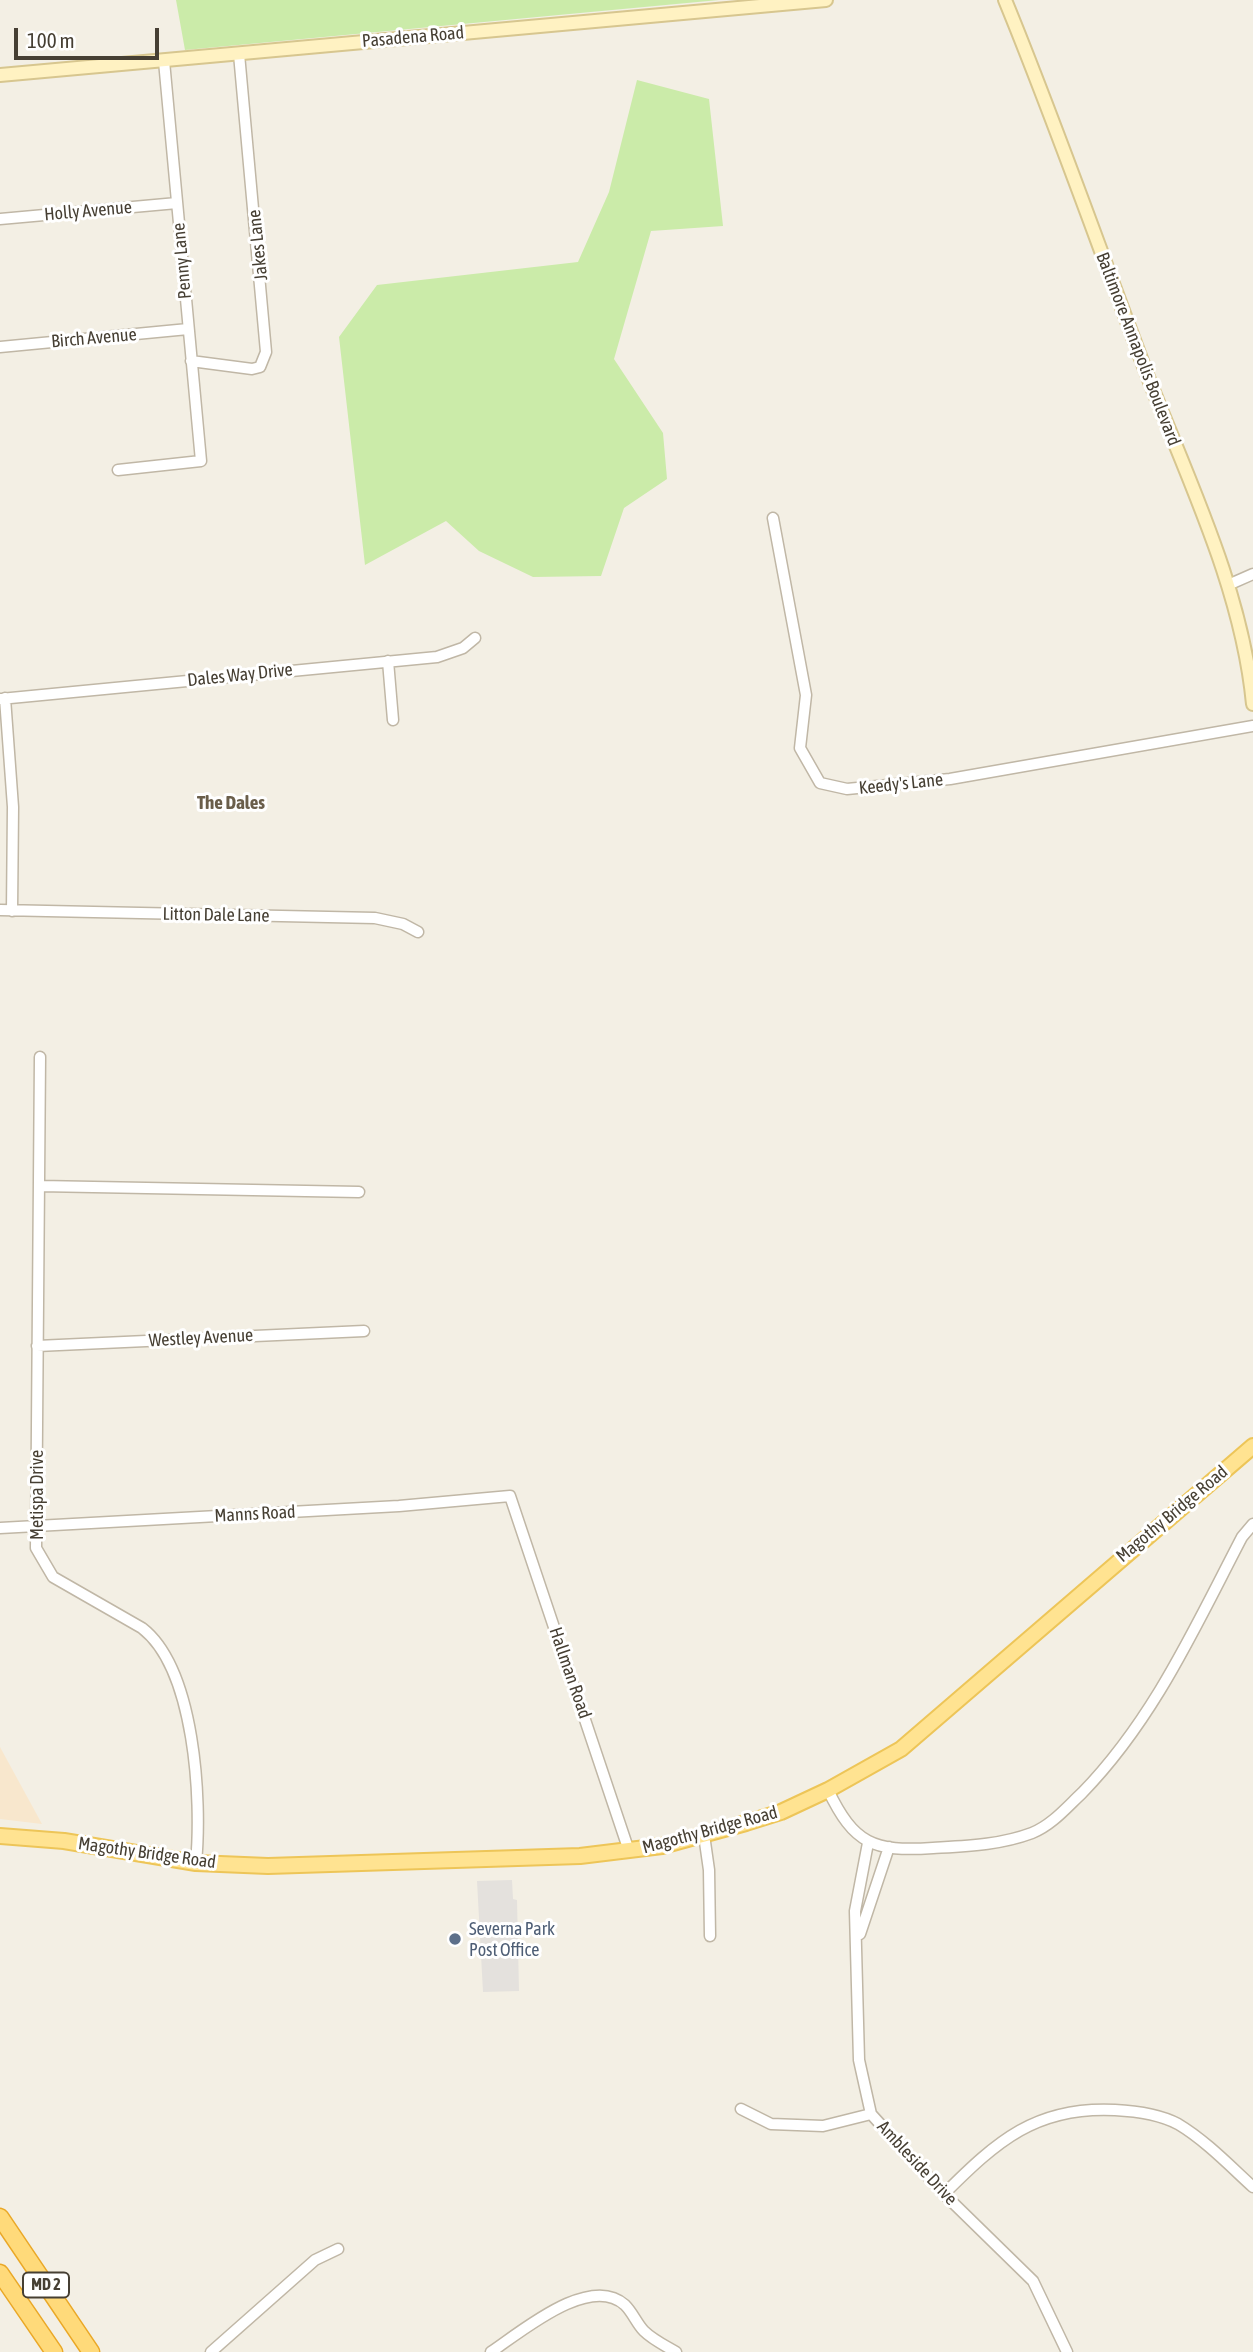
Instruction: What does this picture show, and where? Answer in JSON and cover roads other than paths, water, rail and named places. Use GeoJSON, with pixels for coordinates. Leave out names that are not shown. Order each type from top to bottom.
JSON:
{"type":"FeatureCollection","features":[{"type":"Feature","properties":{"kind":"highway","name":"MD 2"},"geometry":{"type":"LineString","coordinates":[[0,2217],[91,2352]]}},
{"type":"Feature","properties":{"kind":"highway","name":"MD 2"},"geometry":{"type":"LineString","coordinates":[[0,2273],[54,2352]]}},
{"type":"Feature","properties":{"kind":"main road","name":"Pasadena Road"},"geometry":{"type":"LineString","coordinates":[[0,75],[826,0]]}},
{"type":"Feature","properties":{"kind":"main road","name":"Baltimore Annapolis Boulevard"},"geometry":{"type":"LineString","coordinates":[[1005,0],[1045,98],[1082,205],[1228,585],[1248,654],[1253,704]]}},
{"type":"Feature","properties":{"kind":"main road","name":"Magothy Bridge Road"},"geometry":{"type":"LineString","coordinates":[[0,1836],[64,1841],[196,1863],[268,1866],[580,1856],[629,1851],[704,1835],[780,1812],[828,1790],[912,1740],[1253,1446]]}},
{"type":"Feature","properties":{"kind":"street","name":"Jakes Lane"},"geometry":{"type":"LineString","coordinates":[[191,360],[252,369],[260,367],[265,352],[239,54]]}},
{"type":"Feature","properties":{"kind":"street","name":"Penny Lane"},"geometry":{"type":"LineString","coordinates":[[118,470],[201,461],[163,61]]}},
{"type":"Feature","properties":{"kind":"street","name":"Holly Avenue"},"geometry":{"type":"LineString","coordinates":[[0,219],[177,203]]}},
{"type":"Feature","properties":{"kind":"street","name":"Birch Avenue"},"geometry":{"type":"LineString","coordinates":[[0,347],[188,329]]}},
{"type":"Feature","properties":{"kind":"street","name":"Keedy's Lane"},"geometry":{"type":"LineString","coordinates":[[773,518],[806,695],[800,748],[820,783],[847,789],[950,779],[1253,726]]}},
{"type":"Feature","properties":{"kind":"street"},"geometry":{"type":"LineString","coordinates":[[1228,585],[1253,574]]}},
{"type":"Feature","properties":{"kind":"street","name":"Dales Way Drive"},"geometry":{"type":"LineString","coordinates":[[2,698],[450,654],[475,638]]}},
{"type":"Feature","properties":{"kind":"street"},"geometry":{"type":"LineString","coordinates":[[388,661],[393,720]]}},
{"type":"Feature","properties":{"kind":"street"},"geometry":{"type":"LineString","coordinates":[[2,698],[13,807],[12,911]]}},
{"type":"Feature","properties":{"kind":"street","name":"Litton Dale Lane"},"geometry":{"type":"LineString","coordinates":[[0,910],[375,918],[418,932]]}},
{"type":"Feature","properties":{"kind":"street","name":"Metispa Drive"},"geometry":{"type":"LineString","coordinates":[[40,1057],[36,1525],[39,1557],[53,1577],[152,1635],[167,1660],[186,1716],[198,1817],[196,1863]]}},
{"type":"Feature","properties":{"kind":"street"},"geometry":{"type":"LineString","coordinates":[[40,1186],[359,1192]]}},
{"type":"Feature","properties":{"kind":"street","name":"Westley Avenue"},"geometry":{"type":"LineString","coordinates":[[37,1346],[364,1331]]}},
{"type":"Feature","properties":{"kind":"street","name":"Manns Road"},"geometry":{"type":"LineString","coordinates":[[0,1528],[399,1506],[510,1496]]}},
{"type":"Feature","properties":{"kind":"street","name":"Hallman Road"},"geometry":{"type":"LineString","coordinates":[[510,1496],[629,1851]]}},
{"type":"Feature","properties":{"kind":"street"},"geometry":{"type":"LineString","coordinates":[[828,1790],[841,1817],[855,1835],[868,1843],[926,1849],[991,1844],[1034,1832],[1061,1814],[1100,1773],[1148,1714],[1242,1536],[1253,1524]]}},
{"type":"Feature","properties":{"kind":"street"},"geometry":{"type":"LineString","coordinates":[[704,1835],[709,1870],[709,1936]]}},
{"type":"Feature","properties":{"kind":"street","name":"Ambleside Drive"},"geometry":{"type":"LineString","coordinates":[[868,1843],[857,1892],[859,2060],[871,2114],[944,2194],[1033,2281],[1067,2352]]}},
{"type":"Feature","properties":{"kind":"street","name":"Ambleside Drive"},"geometry":{"type":"LineString","coordinates":[[858,1938],[889,1847]]}},
{"type":"Feature","properties":{"kind":"street"},"geometry":{"type":"LineString","coordinates":[[944,2194],[985,2153],[1031,2123],[1082,2108],[1134,2110],[1178,2124],[1253,2187]]}},
{"type":"Feature","properties":{"kind":"street"},"geometry":{"type":"LineString","coordinates":[[741,2109],[771,2124],[824,2126],[871,2114]]}},
{"type":"Feature","properties":{"kind":"street"},"geometry":{"type":"LineString","coordinates":[[211,2352],[315,2260],[338,2249]]}},
{"type":"Feature","properties":{"kind":"street"},"geometry":{"type":"LineString","coordinates":[[491,2352],[564,2304],[583,2297],[600,2295],[624,2305],[645,2332],[676,2352]]}},
{"type":"Feature","properties":{"kind":"place","name":"Severna Park Post Office"},"geometry":{"type":"Point","coordinates":[455,1939]}},
{"type":"Feature","properties":{"kind":"district","name":"The Dales"},"geometry":{"type":"Point","coordinates":[231,803]}}]}
